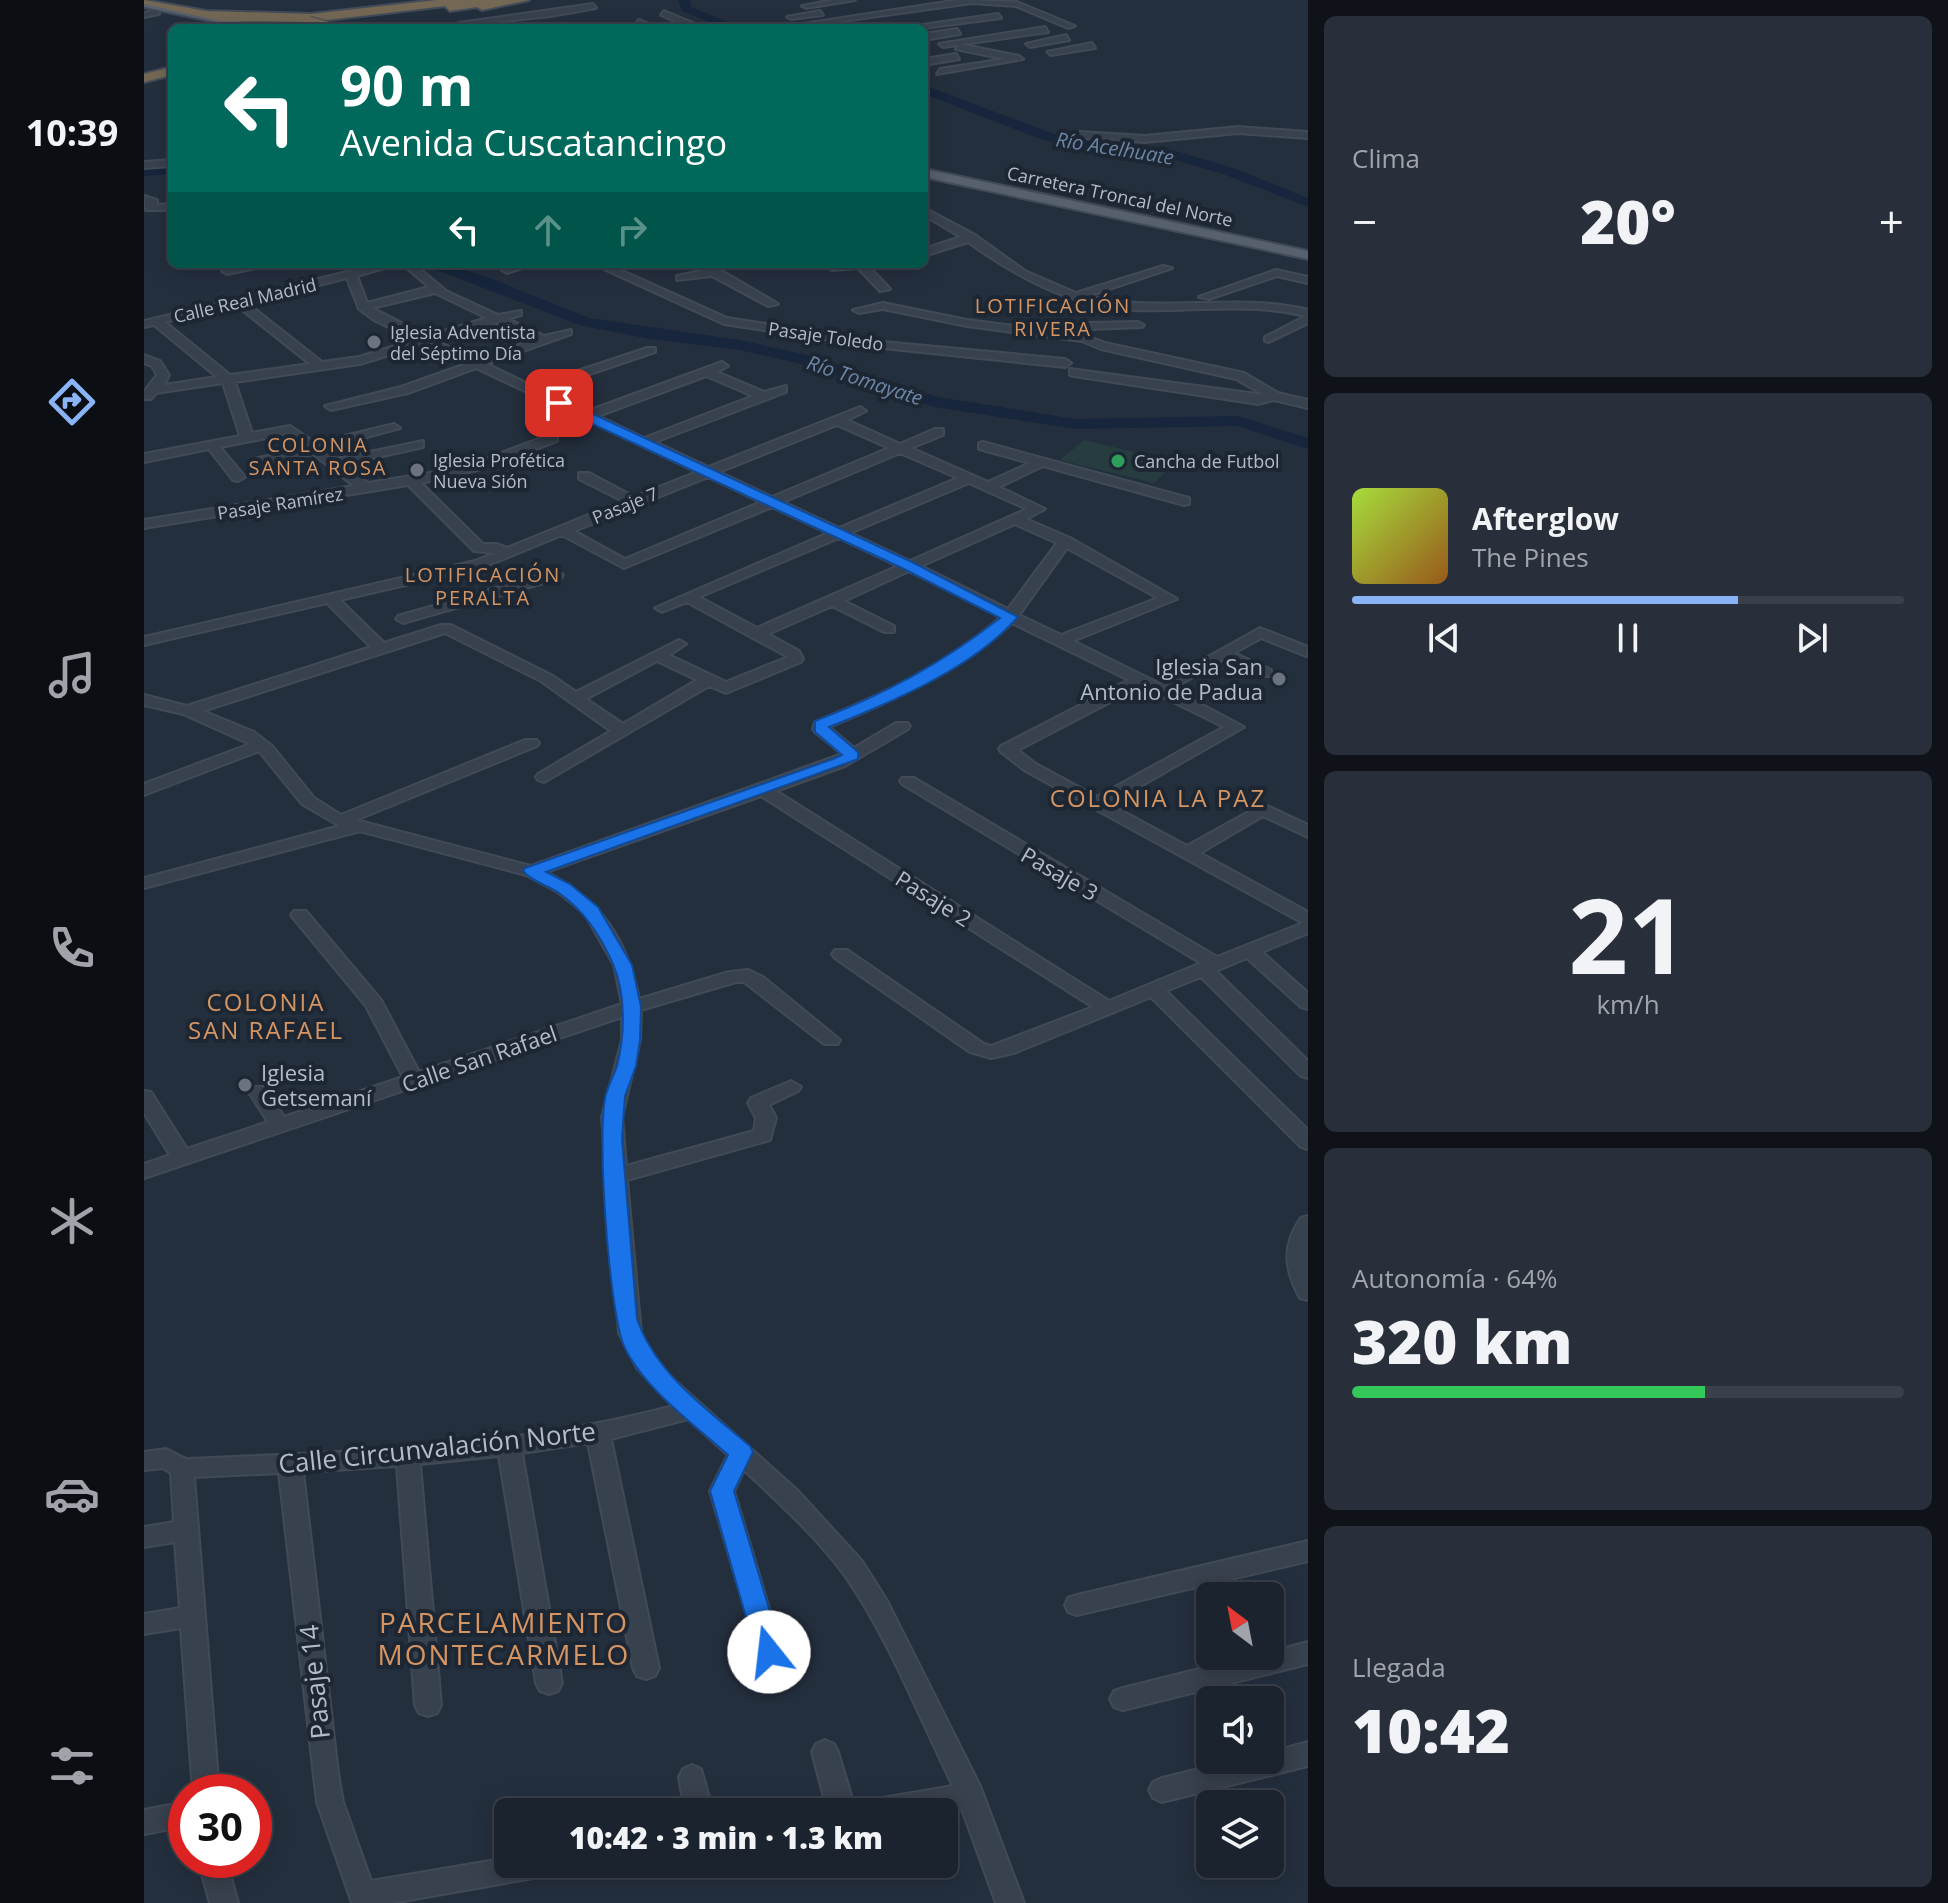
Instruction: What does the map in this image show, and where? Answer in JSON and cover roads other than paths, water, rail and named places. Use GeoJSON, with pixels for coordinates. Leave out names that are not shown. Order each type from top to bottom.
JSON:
{"type":"FeatureCollection","features":[{"type":"Feature","properties":{"kind":"highway"},"geometry":{"type":"LineString","coordinates":[[204,14],[281,18],[366,13],[467,0]]}},
{"type":"Feature","properties":{"kind":"highway"},"geometry":{"type":"LineString","coordinates":[[328,24],[498,0]]}},
{"type":"Feature","properties":{"kind":"highway"},"geometry":{"type":"LineString","coordinates":[[376,24],[523,0]]}},
{"type":"Feature","properties":{"kind":"highway"},"geometry":{"type":"LineString","coordinates":[[442,17],[542,0]]}},
{"type":"Feature","properties":{"kind":"highway"},"geometry":{"type":"LineString","coordinates":[[148,6],[250,23],[298,24]]}},
{"type":"Feature","properties":{"kind":"highway"},"geometry":{"type":"LineString","coordinates":[[148,6],[213,24]]}},
{"type":"Feature","properties":{"kind":"highway"},"geometry":{"type":"LineString","coordinates":[[322,24],[366,13]]}},
{"type":"Feature","properties":{"kind":"highway"},"geometry":{"type":"LineString","coordinates":[[273,24],[283,22]]}},
{"type":"Feature","properties":{"kind":"highway"},"geometry":{"type":"LineString","coordinates":[[144,71],[168,65]]}},
{"type":"Feature","properties":{"kind":"main road"},"geometry":{"type":"LineString","coordinates":[[148,6],[235,24]]}},
{"type":"Feature","properties":{"kind":"main road","name":"Carretera Troncal del Norte"},"geometry":{"type":"LineString","coordinates":[[928,171],[1308,249]]}},
{"type":"Feature","properties":{"kind":"main road","name":"Carretera Troncal del Norte"},"geometry":{"type":"LineString","coordinates":[[928,171],[1308,255]]}},
{"type":"Feature","properties":{"kind":"street"},"geometry":{"type":"LineString","coordinates":[[885,22],[884,17],[861,7],[849,0],[787,13],[861,7],[910,0]]}},
{"type":"Feature","properties":{"kind":"street"},"geometry":{"type":"LineString","coordinates":[[1017,4],[1028,0]]}},
{"type":"Feature","properties":{"kind":"street"},"geometry":{"type":"LineString","coordinates":[[807,24],[967,1],[1017,4],[1071,26]]}},
{"type":"Feature","properties":{"kind":"street"},"geometry":{"type":"LineString","coordinates":[[479,24],[593,6]]}},
{"type":"Feature","properties":{"kind":"street"},"geometry":{"type":"LineString","coordinates":[[871,24],[983,9]]}},
{"type":"Feature","properties":{"kind":"street"},"geometry":{"type":"LineString","coordinates":[[664,13],[688,24]]}},
{"type":"Feature","properties":{"kind":"street"},"geometry":{"type":"LineString","coordinates":[[928,25],[998,16]]}},
{"type":"Feature","properties":{"kind":"street"},"geometry":{"type":"LineString","coordinates":[[639,22],[643,24]]}},
{"type":"Feature","properties":{"kind":"street"},"geometry":{"type":"LineString","coordinates":[[928,38],[1025,22]]}},
{"type":"Feature","properties":{"kind":"street"},"geometry":{"type":"LineString","coordinates":[[943,44],[1045,30]]}},
{"type":"Feature","properties":{"kind":"street"},"geometry":{"type":"LineString","coordinates":[[1023,45],[1066,38]]}},
{"type":"Feature","properties":{"kind":"street"},"geometry":{"type":"LineString","coordinates":[[928,40],[1016,58]]}},
{"type":"Feature","properties":{"kind":"street"},"geometry":{"type":"LineString","coordinates":[[928,50],[953,46]]}},
{"type":"Feature","properties":{"kind":"street"},"geometry":{"type":"LineString","coordinates":[[940,72],[1092,46]]}},
{"type":"Feature","properties":{"kind":"street"},"geometry":{"type":"LineString","coordinates":[[928,61],[1008,47]]}},
{"type":"Feature","properties":{"kind":"street"},"geometry":{"type":"LineString","coordinates":[[1080,135],[1145,139],[1238,130],[1308,135]]}},
{"type":"Feature","properties":{"kind":"street"},"geometry":{"type":"LineString","coordinates":[[144,165],[168,163]]}},
{"type":"Feature","properties":{"kind":"street"},"geometry":{"type":"LineString","coordinates":[[146,208],[168,207]]}},
{"type":"Feature","properties":{"kind":"street"},"geometry":{"type":"LineString","coordinates":[[928,213],[971,237],[1011,267],[1077,296],[1107,304],[1274,300],[1308,316]]}},
{"type":"Feature","properties":{"kind":"street"},"geometry":{"type":"LineString","coordinates":[[928,252],[971,237]]}},
{"type":"Feature","properties":{"kind":"street"},"geometry":{"type":"LineString","coordinates":[[227,271],[246,268]]}},
{"type":"Feature","properties":{"kind":"street","name":"Calle Real Madrid"},"geometry":{"type":"LineString","coordinates":[[150,322],[239,302],[352,270],[378,268]]}},
{"type":"Feature","properties":{"kind":"street"},"geometry":{"type":"LineString","coordinates":[[412,268],[436,289],[545,341]]}},
{"type":"Feature","properties":{"kind":"street"},"geometry":{"type":"LineString","coordinates":[[507,270],[515,268]]}},
{"type":"Feature","properties":{"kind":"street","name":"Pasaje Toledo"},"geometry":{"type":"LineString","coordinates":[[607,268],[724,321],[883,345],[1069,367],[1258,400],[1274,396]]}},
{"type":"Feature","properties":{"kind":"street"},"geometry":{"type":"LineString","coordinates":[[709,268],[772,304]]}},
{"type":"Feature","properties":{"kind":"street"},"geometry":{"type":"LineString","coordinates":[[858,268],[884,289]]}},
{"type":"Feature","properties":{"kind":"street"},"geometry":{"type":"LineString","coordinates":[[1077,296],[1167,268]]}},
{"type":"Feature","properties":{"kind":"street"},"geometry":{"type":"LineString","coordinates":[[352,270],[363,307],[378,318],[907,565],[1236,727],[1096,804]]}},
{"type":"Feature","properties":{"kind":"street"},"geometry":{"type":"LineString","coordinates":[[681,278],[715,272]]}},
{"type":"Feature","properties":{"kind":"street"},"geometry":{"type":"LineString","coordinates":[[1203,304],[1200,302],[1203,298],[1276,273],[1306,284]]}},
{"type":"Feature","properties":{"kind":"street"},"geometry":{"type":"LineString","coordinates":[[1258,279],[1306,284]]}},
{"type":"Feature","properties":{"kind":"street"},"geometry":{"type":"LineString","coordinates":[[363,307],[436,289]]}},
{"type":"Feature","properties":{"kind":"street"},"geometry":{"type":"LineString","coordinates":[[239,302],[321,367]]}},
{"type":"Feature","properties":{"kind":"street"},"geometry":{"type":"LineString","coordinates":[[1087,332],[1095,309],[1107,304]]}},
{"type":"Feature","properties":{"kind":"street"},"geometry":{"type":"LineString","coordinates":[[859,310],[883,306],[967,323],[1087,332],[1138,325]]}},
{"type":"Feature","properties":{"kind":"street"},"geometry":{"type":"LineString","coordinates":[[148,394],[360,360],[517,313]]}},
{"type":"Feature","properties":{"kind":"street"},"geometry":{"type":"LineString","coordinates":[[1269,339],[1308,316]]}},
{"type":"Feature","properties":{"kind":"street"},"geometry":{"type":"LineString","coordinates":[[150,322],[228,380],[247,437]]}},
{"type":"Feature","properties":{"kind":"street"},"geometry":{"type":"LineString","coordinates":[[331,406],[393,394],[567,332]]}},
{"type":"Feature","properties":{"kind":"street"},"geometry":{"type":"LineString","coordinates":[[1087,332],[1101,346],[1240,376],[1274,396],[1308,404]]}},
{"type":"Feature","properties":{"kind":"street"},"geometry":{"type":"LineString","coordinates":[[531,390],[651,350]]}},
{"type":"Feature","properties":{"kind":"street"},"geometry":{"type":"LineString","coordinates":[[144,359],[156,364],[163,375],[148,394]]}},
{"type":"Feature","properties":{"kind":"street"},"geometry":{"type":"LineString","coordinates":[[587,416],[722,366]]}},
{"type":"Feature","properties":{"kind":"street"},"geometry":{"type":"LineString","coordinates":[[706,372],[763,396]]}},
{"type":"Feature","properties":{"kind":"street"},"geometry":{"type":"LineString","coordinates":[[644,442],[782,389]]}},
{"type":"Feature","properties":{"kind":"street","name":"Pasaje 7"},"geometry":{"type":"LineString","coordinates":[[471,583],[479,564],[860,411]]}},
{"type":"Feature","properties":{"kind":"street"},"geometry":{"type":"LineString","coordinates":[[757,634],[1038,509],[836,420]]}},
{"type":"Feature","properties":{"kind":"street"},"geometry":{"type":"LineString","coordinates":[[255,463],[394,428]]}},
{"type":"Feature","properties":{"kind":"street"},"geometry":{"type":"LineString","coordinates":[[144,458],[290,430],[367,489]]}},
{"type":"Feature","properties":{"kind":"street"},"geometry":{"type":"LineString","coordinates":[[563,530],[624,564],[939,432]]}},
{"type":"Feature","properties":{"kind":"street","name":"Pasaje Ramírez"},"geometry":{"type":"LineString","coordinates":[[144,524],[412,481],[485,464],[553,438]]}},
{"type":"Feature","properties":{"kind":"street"},"geometry":{"type":"LineString","coordinates":[[334,463],[419,444]]}},
{"type":"Feature","properties":{"kind":"street"},"geometry":{"type":"LineString","coordinates":[[212,445],[238,477]]}},
{"type":"Feature","properties":{"kind":"street"},"geometry":{"type":"LineString","coordinates":[[983,446],[1184,501]]}},
{"type":"Feature","properties":{"kind":"street"},"geometry":{"type":"LineString","coordinates":[[989,487],[1042,462]]}},
{"type":"Feature","properties":{"kind":"street"},"geometry":{"type":"LineString","coordinates":[[584,476],[634,502]]}},
{"type":"Feature","properties":{"kind":"street"},"geometry":{"type":"LineString","coordinates":[[662,608],[970,478]]}},
{"type":"Feature","properties":{"kind":"street"},"geometry":{"type":"LineString","coordinates":[[412,481],[479,548],[496,548],[506,553]]}},
{"type":"Feature","properties":{"kind":"street"},"geometry":{"type":"LineString","coordinates":[[1016,520],[1065,541],[1170,599],[1060,641]]}},
{"type":"Feature","properties":{"kind":"street"},"geometry":{"type":"LineString","coordinates":[[853,755],[821,729],[825,722],[870,705],[961,656],[1010,617],[1065,541]]}},
{"type":"Feature","properties":{"kind":"street"},"geometry":{"type":"LineString","coordinates":[[144,641],[330,598],[556,575]]}},
{"type":"Feature","properties":{"kind":"street"},"geometry":{"type":"LineString","coordinates":[[403,619],[471,583]]}},
{"type":"Feature","properties":{"kind":"street"},"geometry":{"type":"LineString","coordinates":[[658,656],[726,688],[796,657],[688,597]]}},
{"type":"Feature","properties":{"kind":"street"},"geometry":{"type":"LineString","coordinates":[[330,598],[381,649]]}},
{"type":"Feature","properties":{"kind":"street"},"geometry":{"type":"LineString","coordinates":[[832,600],[889,629]]}},
{"type":"Feature","properties":{"kind":"street"},"geometry":{"type":"LineString","coordinates":[[188,711],[446,628],[546,678],[621,730]]}},
{"type":"Feature","properties":{"kind":"street"},"geometry":{"type":"LineString","coordinates":[[1160,690],[1260,632],[1306,652]]}},
{"type":"Feature","properties":{"kind":"street"},"geometry":{"type":"LineString","coordinates":[[575,699],[679,644]]}},
{"type":"Feature","properties":{"kind":"street"},"geometry":{"type":"LineString","coordinates":[[1222,653],[1266,673]]}},
{"type":"Feature","properties":{"kind":"street"},"geometry":{"type":"LineString","coordinates":[[544,777],[708,680]]}},
{"type":"Feature","properties":{"kind":"street"},"geometry":{"type":"LineString","coordinates":[[1140,681],[1009,746],[1009,753],[1308,919]]}},
{"type":"Feature","properties":{"kind":"street"},"geometry":{"type":"LineString","coordinates":[[149,704],[188,711],[248,735],[261,745],[308,801],[348,824],[532,871],[564,888],[592,911],[623,965],[632,1007],[631,1040],[612,1117],[630,1333],[645,1362],[690,1410],[741,1452],[828,1537],[853,1568],[877,1606],[971,1795],[1010,1903]]}},
{"type":"Feature","properties":{"kind":"street"},"geometry":{"type":"LineString","coordinates":[[532,871],[853,755],[902,726]]}},
{"type":"Feature","properties":{"kind":"street"},"geometry":{"type":"LineString","coordinates":[[144,883],[348,824],[531,743]]}},
{"type":"Feature","properties":{"kind":"street"},"geometry":{"type":"LineString","coordinates":[[144,790],[261,745]]}},
{"type":"Feature","properties":{"kind":"street","name":"Pasaje 3"},"geometry":{"type":"LineString","coordinates":[[908,781],[1208,966],[1308,1072]]}},
{"type":"Feature","properties":{"kind":"street","name":"Pasaje 2"},"geometry":{"type":"LineString","coordinates":[[763,790],[1105,1007]]}},
{"type":"Feature","properties":{"kind":"street"},"geometry":{"type":"LineString","coordinates":[[1187,853],[1263,809],[1308,832]]}},
{"type":"Feature","properties":{"kind":"street"},"geometry":{"type":"LineString","coordinates":[[300,915],[374,1004],[414,1080]]}},
{"type":"Feature","properties":{"kind":"street"},"geometry":{"type":"LineString","coordinates":[[841,954],[977,1048],[991,1052],[1007,1049],[1308,927]]}},
{"type":"Feature","properties":{"kind":"street"},"geometry":{"type":"LineString","coordinates":[[1249,950],[1308,1003]]}},
{"type":"Feature","properties":{"kind":"street"},"geometry":{"type":"LineString","coordinates":[[632,1007],[735,976],[748,976],[831,1040]]}},
{"type":"Feature","properties":{"kind":"street"},"geometry":{"type":"LineString","coordinates":[[1152,988],[1308,1142]]}},
{"type":"Feature","properties":{"kind":"street","name":"Calle San Rafael"},"geometry":{"type":"LineString","coordinates":[[144,1171],[632,1007]]}},
{"type":"Feature","properties":{"kind":"street"},"geometry":{"type":"LineString","coordinates":[[617,1176],[763,1135],[766,1118],[758,1103],[791,1087]]}},
{"type":"Feature","properties":{"kind":"street"},"geometry":{"type":"LineString","coordinates":[[258,1091],[279,1125]]}},
{"type":"Feature","properties":{"kind":"street"},"geometry":{"type":"LineString","coordinates":[[144,1097],[182,1158]]}},
{"type":"Feature","properties":{"kind":"street"},"geometry":{"type":"LineString","coordinates":[[1308,1223],[1296,1266],[1308,1292]]}},
{"type":"Feature","properties":{"kind":"street","name":"Calle Circunvalación Norte"},"geometry":{"type":"LineString","coordinates":[[144,1461],[166,1458],[182,1468],[509,1446],[598,1433],[690,1410]]}},
{"type":"Feature","properties":{"kind":"street"},"geometry":{"type":"LineString","coordinates":[[598,1433],[646,1668]]}},
{"type":"Feature","properties":{"kind":"street"},"geometry":{"type":"LineString","coordinates":[[509,1446],[549,1683]]}},
{"type":"Feature","properties":{"kind":"street"},"geometry":{"type":"LineString","coordinates":[[741,1452],[722,1491],[769,1652]]}},
{"type":"Feature","properties":{"kind":"street"},"geometry":{"type":"LineString","coordinates":[[408,1455],[428,1705]]}},
{"type":"Feature","properties":{"kind":"street","name":"Pasaje 14"},"geometry":{"type":"LineString","coordinates":[[290,1463],[325,1773],[330,1802],[362,1895],[494,1873]]}},
{"type":"Feature","properties":{"kind":"street"},"geometry":{"type":"LineString","coordinates":[[182,1468],[205,1774]]}},
{"type":"Feature","properties":{"kind":"street"},"geometry":{"type":"LineString","coordinates":[[144,1537],[187,1530]]}},
{"type":"Feature","properties":{"kind":"street"},"geometry":{"type":"LineString","coordinates":[[1077,1605],[1308,1551]]}},
{"type":"Feature","properties":{"kind":"street"},"geometry":{"type":"LineString","coordinates":[[144,1624],[193,1616]]}},
{"type":"Feature","properties":{"kind":"street"},"geometry":{"type":"LineString","coordinates":[[1123,1699],[1308,1653]]}},
{"type":"Feature","properties":{"kind":"street"},"geometry":{"type":"LineString","coordinates":[[825,1752],[838,1798]]}},
{"type":"Feature","properties":{"kind":"street"},"geometry":{"type":"LineString","coordinates":[[1162,1790],[1308,1754]]}},
{"type":"Feature","properties":{"kind":"street"},"geometry":{"type":"LineString","coordinates":[[692,1777],[696,1798]]}},
{"type":"Feature","properties":{"kind":"street"},"geometry":{"type":"LineString","coordinates":[[953,1798],[971,1795]]}},
{"type":"Feature","properties":{"kind":"street"},"geometry":{"type":"LineString","coordinates":[[144,1822],[168,1817]]}},
{"type":"Feature","properties":{"kind":"street"},"geometry":{"type":"LineString","coordinates":[[217,1878],[224,1903]]}},
{"type":"Feature","properties":{"kind":"waterway","name":"Río Acelhuate"},"geometry":{"type":"LineString","coordinates":[[684,0],[686,9],[725,24]]}},
{"type":"Feature","properties":{"kind":"waterway","name":"Río Acelhuate"},"geometry":{"type":"LineString","coordinates":[[928,91],[1051,138],[1174,155],[1228,171],[1308,203]]}},
{"type":"Feature","properties":{"kind":"waterway","name":"Río Tomayate"},"geometry":{"type":"LineString","coordinates":[[144,172],[168,170]]}},
{"type":"Feature","properties":{"kind":"waterway","name":"Río Tomayate"},"geometry":{"type":"LineString","coordinates":[[442,268],[484,281],[585,322],[740,345],[811,361],[935,402],[1076,424],[1238,421],[1308,444]]}},
{"type":"Feature","properties":{"kind":"place","name":"Iglesia Adventista del Séptimo Día"},"geometry":{"type":"Point","coordinates":[374,342]}},
{"type":"Feature","properties":{"kind":"place","name":"Cancha de Futbol"},"geometry":{"type":"Point","coordinates":[1118,461]}},
{"type":"Feature","properties":{"kind":"place","name":"Iglesia Profética Nueva Sión"},"geometry":{"type":"Point","coordinates":[417,470]}},
{"type":"Feature","properties":{"kind":"place","name":"Iglesia San Antonio de Padua"},"geometry":{"type":"Point","coordinates":[1279,679]}},
{"type":"Feature","properties":{"kind":"place","name":"Iglesia Getsemaní"},"geometry":{"type":"Point","coordinates":[245,1085]}},
{"type":"Feature","properties":{"kind":"district","name":"LOTIFICACIÓN RIVERA"},"geometry":{"type":"Point","coordinates":[1053,316]}},
{"type":"Feature","properties":{"kind":"district","name":"COLONIA SANTA ROSA"},"geometry":{"type":"Point","coordinates":[318,456]}},
{"type":"Feature","properties":{"kind":"district","name":"LOTIFICACIÓN PERALTA"},"geometry":{"type":"Point","coordinates":[483,586]}},
{"type":"Feature","properties":{"kind":"district","name":"COLONIA LA PAZ"},"geometry":{"type":"Point","coordinates":[1158,797]}},
{"type":"Feature","properties":{"kind":"district","name":"COLONIA SAN RAFAEL"},"geometry":{"type":"Point","coordinates":[266,1015]}},
{"type":"Feature","properties":{"kind":"district","name":"PARCELAMIENTO MONTECARMELO"},"geometry":{"type":"Point","coordinates":[504,1638]}}]}
